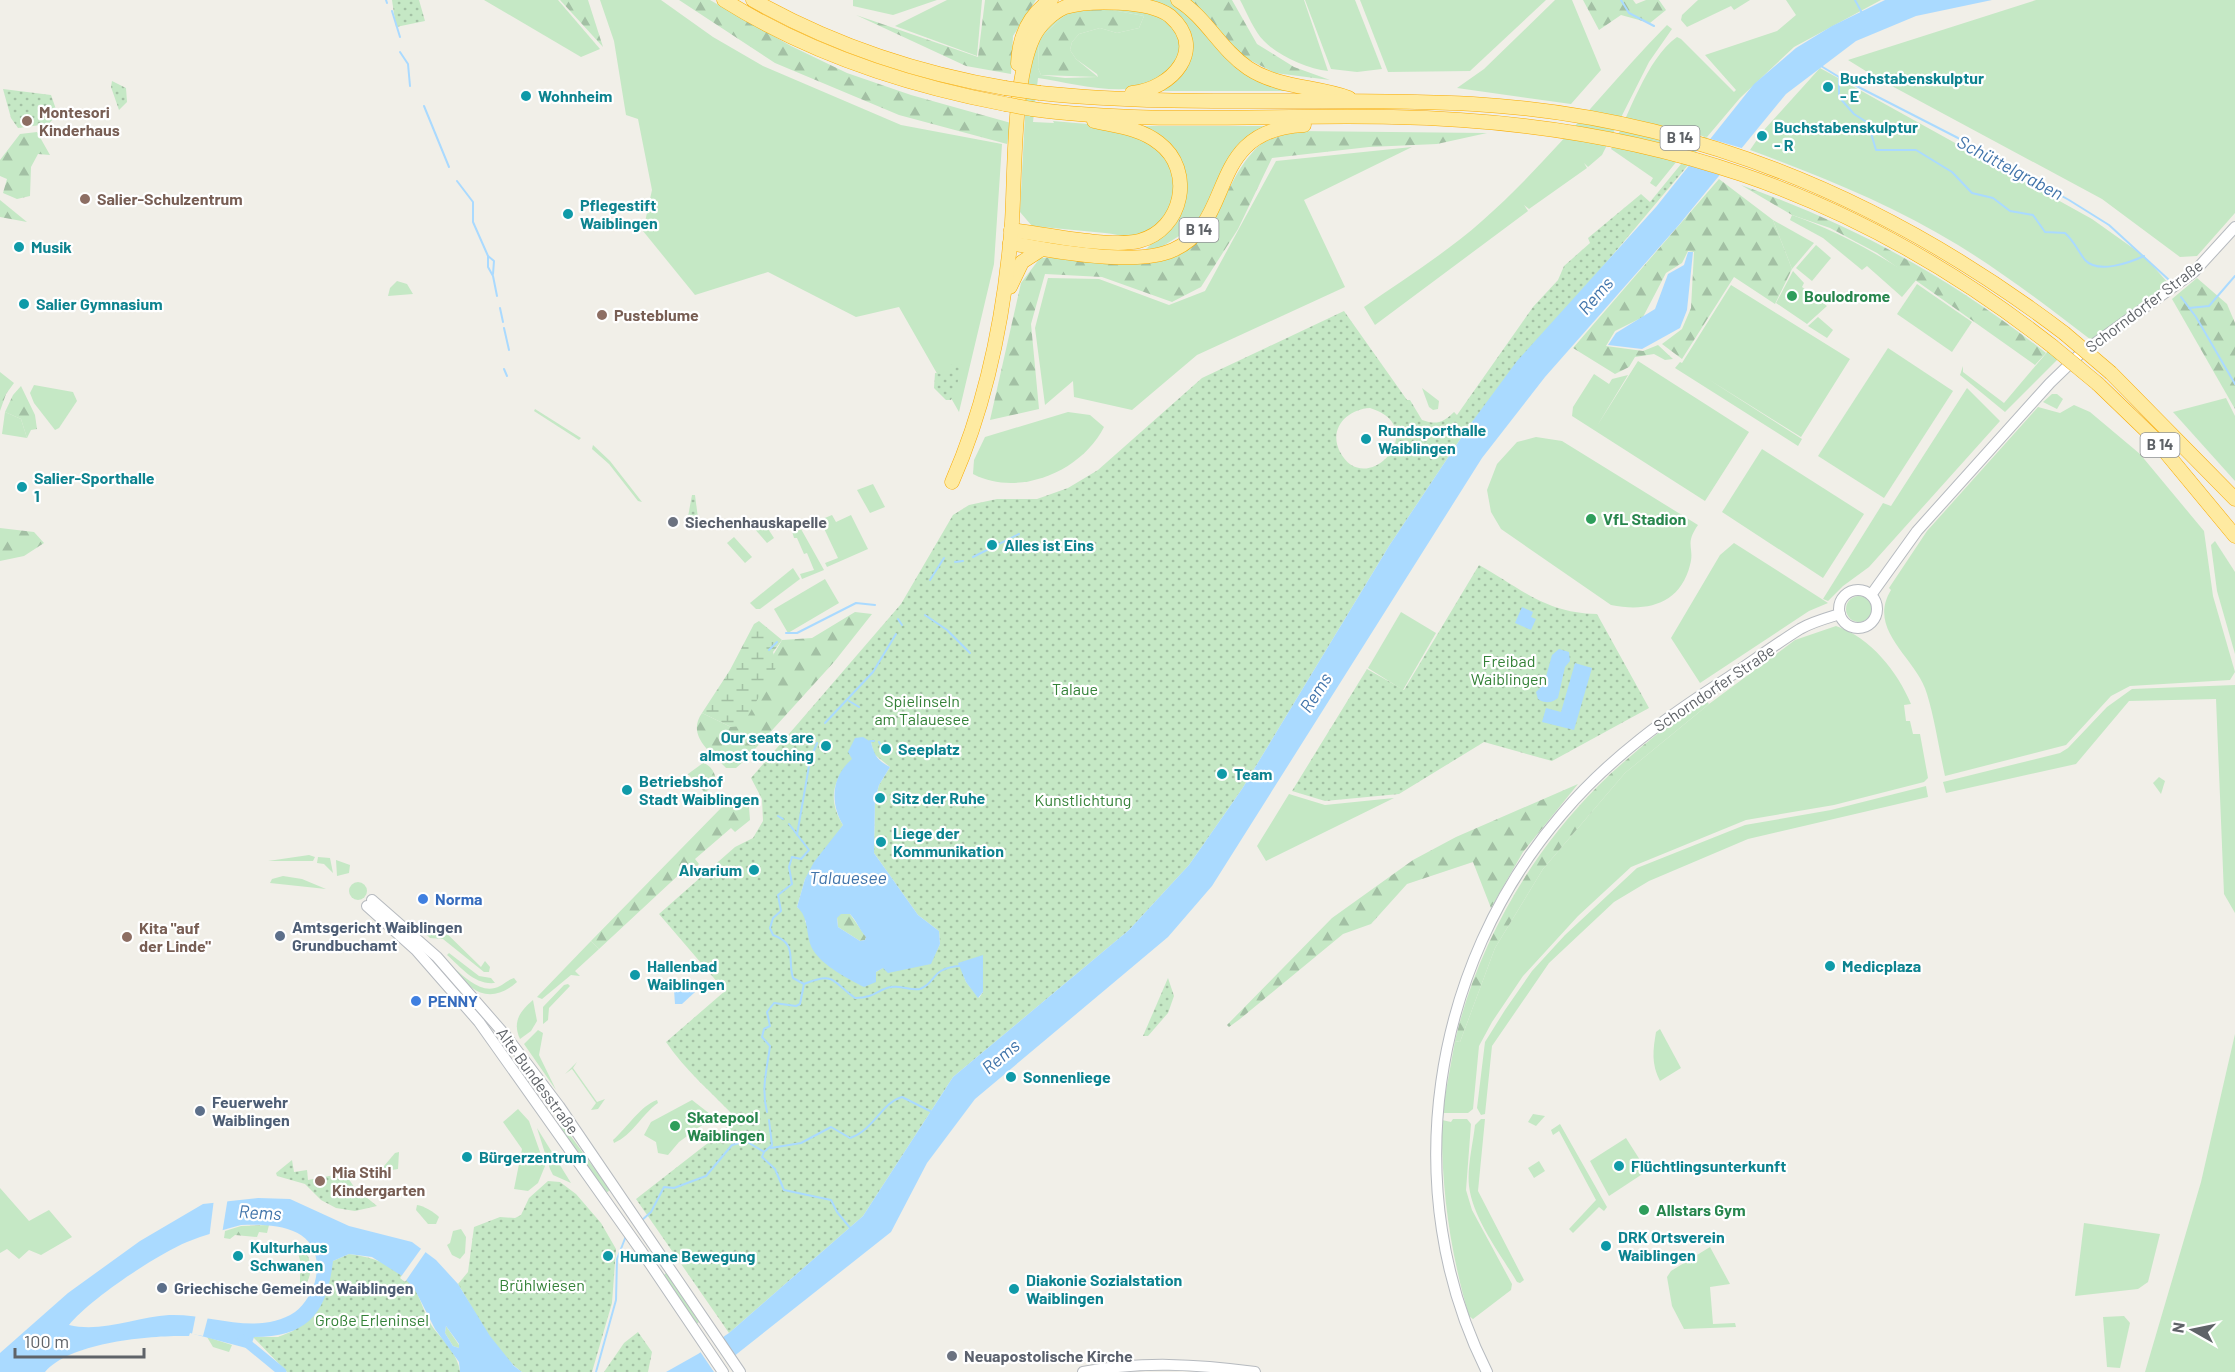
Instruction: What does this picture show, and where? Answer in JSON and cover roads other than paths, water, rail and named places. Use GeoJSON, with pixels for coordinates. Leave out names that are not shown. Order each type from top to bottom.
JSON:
{"type":"FeatureCollection","features":[{"type":"Feature","properties":{"kind":"highway","name":"B 14"},"geometry":{"type":"LineString","coordinates":[[724,0],[793,38],[854,64],[922,86],[1005,105],[1121,126],[1149,136],[1168,151],[1176,164],[1181,189],[1175,212],[1169,221],[1151,236],[1128,242],[1011,236]]}},
{"type":"Feature","properties":{"kind":"highway","name":"B 14"},"geometry":{"type":"LineString","coordinates":[[753,0],[799,24],[888,60],[967,81],[1005,88],[1091,98],[1214,102],[1439,103],[1538,110],[1615,123],[1683,138],[1753,160],[1817,185],[1911,230],[1990,278],[2064,333],[2111,373],[2233,496]]}},
{"type":"Feature","properties":{"kind":"highway"},"geometry":{"type":"LineString","coordinates":[[1020,99],[1018,56],[1023,33],[1036,13],[1051,0]]}},
{"type":"Feature","properties":{"kind":"highway"},"geometry":{"type":"LineString","coordinates":[[1178,0],[1192,9],[1228,51],[1251,70],[1284,83],[1330,91],[1356,101]]}},
{"type":"Feature","properties":{"kind":"highway"},"geometry":{"type":"LineString","coordinates":[[952,482],[980,410],[1001,309],[1011,236],[1020,99],[1029,48],[1034,35],[1042,24],[1064,8],[1092,2],[1135,2],[1161,10],[1171,17],[1184,38],[1182,63],[1176,74],[1157,88],[1143,92],[1091,98]]}},
{"type":"Feature","properties":{"kind":"highway","name":"B 14"},"geometry":{"type":"LineString","coordinates":[[1050,112],[1148,117],[1434,118],[1537,126],[1610,138],[1678,153],[1740,172],[1811,199],[1865,224],[1943,267],[1982,292],[2098,384],[2167,453],[2235,536]]}},
{"type":"Feature","properties":{"kind":"highway","name":"B 14"},"geometry":{"type":"LineString","coordinates":[[1011,236],[1042,249],[1138,258],[1172,251],[1198,232],[1212,207],[1226,173],[1246,145],[1274,130],[1309,125],[1325,117]]}},
{"type":"Feature","properties":{"kind":"highway"},"geometry":{"type":"LineString","coordinates":[[1001,309],[1022,262],[1042,249]]}},
{"type":"Feature","properties":{"kind":"main road","name":"Schorndorfer Straße"},"geometry":{"type":"LineString","coordinates":[[1871,595],[1917,531],[2050,383],[2080,354],[2194,272],[2235,227]]}},
{"type":"Feature","properties":{"kind":"main road"},"geometry":{"type":"LineString","coordinates":[[1860,590],[1871,595],[1876,610],[1869,624],[1851,627],[1840,614],[1841,602],[1849,593],[1860,590]]}},
{"type":"Feature","properties":{"kind":"main road","name":"Schorndorfer Straße"},"geometry":{"type":"LineString","coordinates":[[1487,1372],[1467,1328],[1449,1264],[1438,1200],[1435,1165],[1436,1115],[1444,1057],[1466,976],[1498,904],[1527,858],[1562,814],[1596,777],[1681,707],[1802,628],[1840,614]]}},
{"type":"Feature","properties":{"kind":"main road","name":"Alte Bundesstraße"},"geometry":{"type":"LineString","coordinates":[[723,1372],[687,1323],[642,1252],[462,1000],[370,903],[430,950],[489,1014],[559,1106],[740,1372]]}},
{"type":"Feature","properties":{"kind":"main road"},"geometry":{"type":"LineString","coordinates":[[1083,1372],[1133,1365],[1172,1364],[1255,1372]]}},
{"type":"Feature","properties":{"kind":"water","name":"Rems"},"geometry":{"type":"Polygon","coordinates":[[[1885,0],[1992,0],[1916,16],[1856,41],[1786,94],[1678,226],[1545,377],[1482,458],[1212,886],[1168,937],[975,1099],[927,1163],[891,1232],[714,1372],[666,1372],[729,1333],[863,1216],[953,1077],[1129,930],[1189,865],[1242,789],[1389,546],[1469,426],[1517,361],[1656,207],[1754,84],[1796,48],[1832,26],[1885,0]]]}},
{"type":"Feature","properties":{"kind":"water"},"geometry":{"type":"Polygon","coordinates":[[[1688,252],[1693,252],[1687,310],[1680,328],[1642,349],[1608,345],[1616,333],[1655,309],[1668,274],[1684,265],[1688,252]]]}},
{"type":"Feature","properties":{"kind":"water"},"geometry":{"type":"Polygon","coordinates":[[[1522,607],[1533,612],[1531,617],[1536,619],[1531,630],[1515,623],[1522,607]]]}},
{"type":"Feature","properties":{"kind":"water"},"geometry":{"type":"Polygon","coordinates":[[[1559,649],[1569,652],[1570,661],[1565,667],[1558,698],[1551,702],[1543,702],[1538,699],[1536,692],[1544,684],[1552,655],[1559,649]]]}},
{"type":"Feature","properties":{"kind":"water"},"geometry":{"type":"Polygon","coordinates":[[[1575,663],[1592,668],[1574,730],[1542,722],[1546,708],[1561,712],[1575,663]]]}},
{"type":"Feature","properties":{"kind":"water","name":"Talauesee"},"geometry":{"type":"Polygon","coordinates":[[[863,737],[871,742],[877,757],[890,767],[879,785],[875,800],[874,853],[918,915],[939,931],[940,944],[931,964],[888,973],[883,968],[876,972],[876,982],[864,987],[836,972],[817,956],[811,945],[804,916],[797,907],[805,879],[814,862],[843,825],[836,808],[836,782],[852,759],[848,752],[855,738],[863,737]],[[841,914],[837,918],[838,927],[860,941],[865,940],[866,937],[850,914],[841,914]]]}},
{"type":"Feature","properties":{"kind":"water"},"geometry":{"type":"Polygon","coordinates":[[[983,955],[983,992],[978,998],[966,982],[958,963],[983,955]]]}},
{"type":"Feature","properties":{"kind":"water"},"geometry":{"type":"Polygon","coordinates":[[[686,979],[692,980],[695,992],[682,1004],[675,1004],[674,990],[686,979]]]}},
{"type":"Feature","properties":{"kind":"water","name":"Rems"},"geometry":{"type":"Polygon","coordinates":[[[258,1198],[290,1199],[349,1226],[412,1242],[436,1260],[458,1284],[490,1336],[514,1366],[522,1372],[460,1372],[459,1362],[435,1329],[414,1288],[402,1276],[372,1257],[349,1254],[333,1261],[326,1295],[312,1318],[301,1327],[288,1332],[254,1337],[250,1349],[190,1333],[189,1336],[133,1339],[92,1347],[57,1362],[45,1372],[0,1372],[0,1353],[68,1293],[140,1241],[203,1204],[258,1198]],[[241,1225],[193,1239],[158,1257],[107,1291],[69,1325],[106,1326],[169,1315],[265,1323],[295,1312],[306,1301],[315,1282],[317,1261],[313,1248],[306,1238],[283,1228],[269,1225],[241,1225]],[[446,1326],[445,1333],[453,1346],[459,1348],[459,1344],[446,1326]]]}},
{"type":"Feature","properties":{"kind":"waterway"},"geometry":{"type":"LineString","coordinates":[[1621,0],[1629,13],[1654,26]]}},
{"type":"Feature","properties":{"kind":"waterway"},"geometry":{"type":"LineString","coordinates":[[1855,0],[1862,13]]}},
{"type":"Feature","properties":{"kind":"waterway"},"geometry":{"type":"LineString","coordinates":[[392,11],[400,37]]}},
{"type":"Feature","properties":{"kind":"waterway"},"geometry":{"type":"LineString","coordinates":[[400,52],[408,64],[410,86]]}},
{"type":"Feature","properties":{"kind":"waterway"},"geometry":{"type":"LineString","coordinates":[[1821,66],[1839,77],[1839,97],[1854,114],[1868,123],[1876,150],[1916,150],[1952,172],[1972,193],[1993,198],[2010,211],[2033,215],[2045,232],[2065,233],[2085,260],[2091,264],[2114,266],[2144,256]]}},
{"type":"Feature","properties":{"kind":"waterway","name":"Schüttelgraben"},"geometry":{"type":"LineString","coordinates":[[1839,77],[1958,138],[2069,200],[2109,225],[2168,279]]}},
{"type":"Feature","properties":{"kind":"waterway"},"geometry":{"type":"LineString","coordinates":[[424,106],[449,167]]}},
{"type":"Feature","properties":{"kind":"waterway"},"geometry":{"type":"LineString","coordinates":[[457,181],[473,202],[473,222],[488,256],[488,267],[493,276],[497,296]]}},
{"type":"Feature","properties":{"kind":"waterway"},"geometry":{"type":"LineString","coordinates":[[488,256],[494,261],[493,274]]}},
{"type":"Feature","properties":{"kind":"waterway"},"geometry":{"type":"LineString","coordinates":[[2189,308],[2209,306],[2235,276]]}},
{"type":"Feature","properties":{"kind":"waterway","name":"Schüttelgraben"},"geometry":{"type":"LineString","coordinates":[[2181,297],[2196,317],[2235,384]]}},
{"type":"Feature","properties":{"kind":"waterway"},"geometry":{"type":"LineString","coordinates":[[500,308],[503,322]]}},
{"type":"Feature","properties":{"kind":"waterway"},"geometry":{"type":"LineString","coordinates":[[504,328],[509,350]]}},
{"type":"Feature","properties":{"kind":"waterway"},"geometry":{"type":"LineString","coordinates":[[504,369],[507,376]]}},
{"type":"Feature","properties":{"kind":"waterway"},"geometry":{"type":"LineString","coordinates":[[973,557],[1019,534]]}},
{"type":"Feature","properties":{"kind":"waterway"},"geometry":{"type":"LineString","coordinates":[[930,580],[944,558]]}},
{"type":"Feature","properties":{"kind":"waterway"},"geometry":{"type":"LineString","coordinates":[[955,562],[963,561]]}},
{"type":"Feature","properties":{"kind":"waterway"},"geometry":{"type":"LineString","coordinates":[[786,633],[797,633],[856,603],[875,605]]}},
{"type":"Feature","properties":{"kind":"waterway"},"geometry":{"type":"LineString","coordinates":[[925,615],[947,630],[970,653]]}},
{"type":"Feature","properties":{"kind":"waterway"},"geometry":{"type":"LineString","coordinates":[[898,619],[902,625]]}},
{"type":"Feature","properties":{"kind":"waterway"},"geometry":{"type":"LineString","coordinates":[[825,723],[873,672],[896,634]]}},
{"type":"Feature","properties":{"kind":"waterway"},"geometry":{"type":"LineString","coordinates":[[769,650],[777,642]]}},
{"type":"Feature","properties":{"kind":"waterway"},"geometry":{"type":"LineString","coordinates":[[849,701],[859,707]]}},
{"type":"Feature","properties":{"kind":"waterway"},"geometry":{"type":"LineString","coordinates":[[797,835],[810,760],[817,743]]}},
{"type":"Feature","properties":{"kind":"waterway"},"geometry":{"type":"LineString","coordinates":[[778,816],[783,819]]}},
{"type":"Feature","properties":{"kind":"waterway"},"geometry":{"type":"LineString","coordinates":[[789,824],[809,850],[801,859],[792,857],[789,867],[792,884],[778,895],[781,911],[773,918],[770,928],[773,935],[789,947],[793,978],[804,984]]}},
{"type":"Feature","properties":{"kind":"waterway"},"geometry":{"type":"LineString","coordinates":[[804,984],[828,978],[855,998],[862,998],[891,987],[920,989],[943,970],[960,966]]}},
{"type":"Feature","properties":{"kind":"waterway"},"geometry":{"type":"LineString","coordinates":[[767,1112],[765,1087],[770,1046],[762,1037],[764,1029],[770,1026],[767,1012],[774,1003],[796,1006],[800,1004],[804,984]]}},
{"type":"Feature","properties":{"kind":"waterway"},"geometry":{"type":"LineString","coordinates":[[771,1148],[801,1143],[831,1127],[850,1138],[866,1129],[889,1105],[902,1097],[932,1112]]}},
{"type":"Feature","properties":{"kind":"waterway"},"geometry":{"type":"LineString","coordinates":[[765,1151],[772,1145],[769,1120]]}},
{"type":"Feature","properties":{"kind":"waterway"},"geometry":{"type":"LineString","coordinates":[[641,1221],[651,1212],[664,1187],[674,1188],[706,1176],[732,1145],[746,1141],[764,1152],[762,1157],[775,1169],[784,1190],[831,1200],[837,1212],[851,1229]]}},
{"type":"Feature","properties":{"kind":"waterway"},"geometry":{"type":"LineString","coordinates":[[596,1372],[616,1300],[617,1259],[626,1236]]}},
{"type":"Feature","properties":{"kind":"waterway"},"geometry":{"type":"LineString","coordinates":[[242,1339],[282,1372]]}},
{"type":"Feature","properties":{"kind":"place","name":"Buchstabenskulptur - E"},"geometry":{"type":"Point","coordinates":[1828,87]}},
{"type":"Feature","properties":{"kind":"place","name":"Wohnheim"},"geometry":{"type":"Point","coordinates":[526,96]}},
{"type":"Feature","properties":{"kind":"place","name":"Montesori Kinderhaus"},"geometry":{"type":"Point","coordinates":[27,121]}},
{"type":"Feature","properties":{"kind":"place","name":"Buchstabenskulptur - R"},"geometry":{"type":"Point","coordinates":[1762,136]}},
{"type":"Feature","properties":{"kind":"place","name":"Salier-Schulzentrum"},"geometry":{"type":"Point","coordinates":[85,199]}},
{"type":"Feature","properties":{"kind":"place","name":"Pflegestift Waiblingen"},"geometry":{"type":"Point","coordinates":[568,214]}},
{"type":"Feature","properties":{"kind":"place","name":"Musik"},"geometry":{"type":"Point","coordinates":[19,247]}},
{"type":"Feature","properties":{"kind":"place","name":"Boulodrome"},"geometry":{"type":"Point","coordinates":[1792,296]}},
{"type":"Feature","properties":{"kind":"place","name":"Salier Gymnasium"},"geometry":{"type":"Point","coordinates":[24,304]}},
{"type":"Feature","properties":{"kind":"place","name":"Pusteblume"},"geometry":{"type":"Point","coordinates":[602,315]}},
{"type":"Feature","properties":{"kind":"place","name":"Rundsporthalle Waiblingen"},"geometry":{"type":"Point","coordinates":[1366,439]}},
{"type":"Feature","properties":{"kind":"place","name":"Salier-Sporthalle 1"},"geometry":{"type":"Point","coordinates":[22,487]}},
{"type":"Feature","properties":{"kind":"place","name":"VfL Stadion"},"geometry":{"type":"Point","coordinates":[1591,519]}},
{"type":"Feature","properties":{"kind":"place","name":"Siechenhauskapelle"},"geometry":{"type":"Point","coordinates":[673,522]}},
{"type":"Feature","properties":{"kind":"place","name":"Alles ist Eins"},"geometry":{"type":"Point","coordinates":[992,545]}},
{"type":"Feature","properties":{"kind":"place","name":"Our seats are almost touching"},"geometry":{"type":"Point","coordinates":[826,746]}},
{"type":"Feature","properties":{"kind":"place","name":"Seeplatz"},"geometry":{"type":"Point","coordinates":[886,749]}},
{"type":"Feature","properties":{"kind":"place","name":"Team"},"geometry":{"type":"Point","coordinates":[1222,774]}},
{"type":"Feature","properties":{"kind":"place","name":"Betriebshof Stadt Waiblingen"},"geometry":{"type":"Point","coordinates":[627,790]}},
{"type":"Feature","properties":{"kind":"place","name":"Sitz der Ruhe"},"geometry":{"type":"Point","coordinates":[880,798]}},
{"type":"Feature","properties":{"kind":"place","name":"Liege der Kommunikation"},"geometry":{"type":"Point","coordinates":[881,842]}},
{"type":"Feature","properties":{"kind":"place","name":"Alvarium"},"geometry":{"type":"Point","coordinates":[754,870]}},
{"type":"Feature","properties":{"kind":"place","name":"Norma"},"geometry":{"type":"Point","coordinates":[423,899]}},
{"type":"Feature","properties":{"kind":"place","name":"Amtsgericht Waiblingen Grundbuchamt"},"geometry":{"type":"Point","coordinates":[280,936]}},
{"type":"Feature","properties":{"kind":"place","name":"Kita \"auf der Linde\""},"geometry":{"type":"Point","coordinates":[127,937]}},
{"type":"Feature","properties":{"kind":"place","name":"Medicplaza"},"geometry":{"type":"Point","coordinates":[1830,966]}},
{"type":"Feature","properties":{"kind":"place","name":"Hallenbad Waiblingen"},"geometry":{"type":"Point","coordinates":[635,975]}},
{"type":"Feature","properties":{"kind":"place","name":"PENNY"},"geometry":{"type":"Point","coordinates":[416,1001]}},
{"type":"Feature","properties":{"kind":"place","name":"Sonnenliege"},"geometry":{"type":"Point","coordinates":[1011,1077]}},
{"type":"Feature","properties":{"kind":"place","name":"Feuerwehr Waiblingen"},"geometry":{"type":"Point","coordinates":[200,1111]}},
{"type":"Feature","properties":{"kind":"place","name":"Skatepool Waiblingen"},"geometry":{"type":"Point","coordinates":[675,1126]}},
{"type":"Feature","properties":{"kind":"place","name":"Bürgerzentrum"},"geometry":{"type":"Point","coordinates":[467,1157]}},
{"type":"Feature","properties":{"kind":"place","name":"Flüchtlingsunterkunft"},"geometry":{"type":"Point","coordinates":[1619,1166]}},
{"type":"Feature","properties":{"kind":"place","name":"Mia Stihl Kindergarten"},"geometry":{"type":"Point","coordinates":[320,1181]}},
{"type":"Feature","properties":{"kind":"place","name":"Allstars Gym"},"geometry":{"type":"Point","coordinates":[1644,1210]}},
{"type":"Feature","properties":{"kind":"place","name":"DRK Ortsverein Waiblingen"},"geometry":{"type":"Point","coordinates":[1606,1246]}},
{"type":"Feature","properties":{"kind":"place","name":"Kulturhaus Schwanen"},"geometry":{"type":"Point","coordinates":[238,1256]}},
{"type":"Feature","properties":{"kind":"place","name":"Humane Bewegung"},"geometry":{"type":"Point","coordinates":[608,1256]}},
{"type":"Feature","properties":{"kind":"place","name":"Griechische Gemeinde Waiblingen"},"geometry":{"type":"Point","coordinates":[162,1288]}},
{"type":"Feature","properties":{"kind":"place","name":"Diakonie Sozialstation Waiblingen"},"geometry":{"type":"Point","coordinates":[1014,1289]}},
{"type":"Feature","properties":{"kind":"place","name":"Neuapostolische Kirche"},"geometry":{"type":"Point","coordinates":[952,1356]}},
{"type":"Feature","properties":{"kind":"park label","name":"Freibad Waiblingen"},"geometry":{"type":"Point","coordinates":[1509,670]}},
{"type":"Feature","properties":{"kind":"park label","name":"Talaue"},"geometry":{"type":"Point","coordinates":[1075,689]}},
{"type":"Feature","properties":{"kind":"park label","name":"Spielinseln am Talauesee"},"geometry":{"type":"Point","coordinates":[922,710]}},
{"type":"Feature","properties":{"kind":"park label","name":"Kunstlichtung"},"geometry":{"type":"Point","coordinates":[1083,800]}},
{"type":"Feature","properties":{"kind":"park label","name":"Brühlwiesen"},"geometry":{"type":"Point","coordinates":[542,1285]}},
{"type":"Feature","properties":{"kind":"park label","name":"Große Erleninsel"},"geometry":{"type":"Point","coordinates":[372,1320]}}]}
